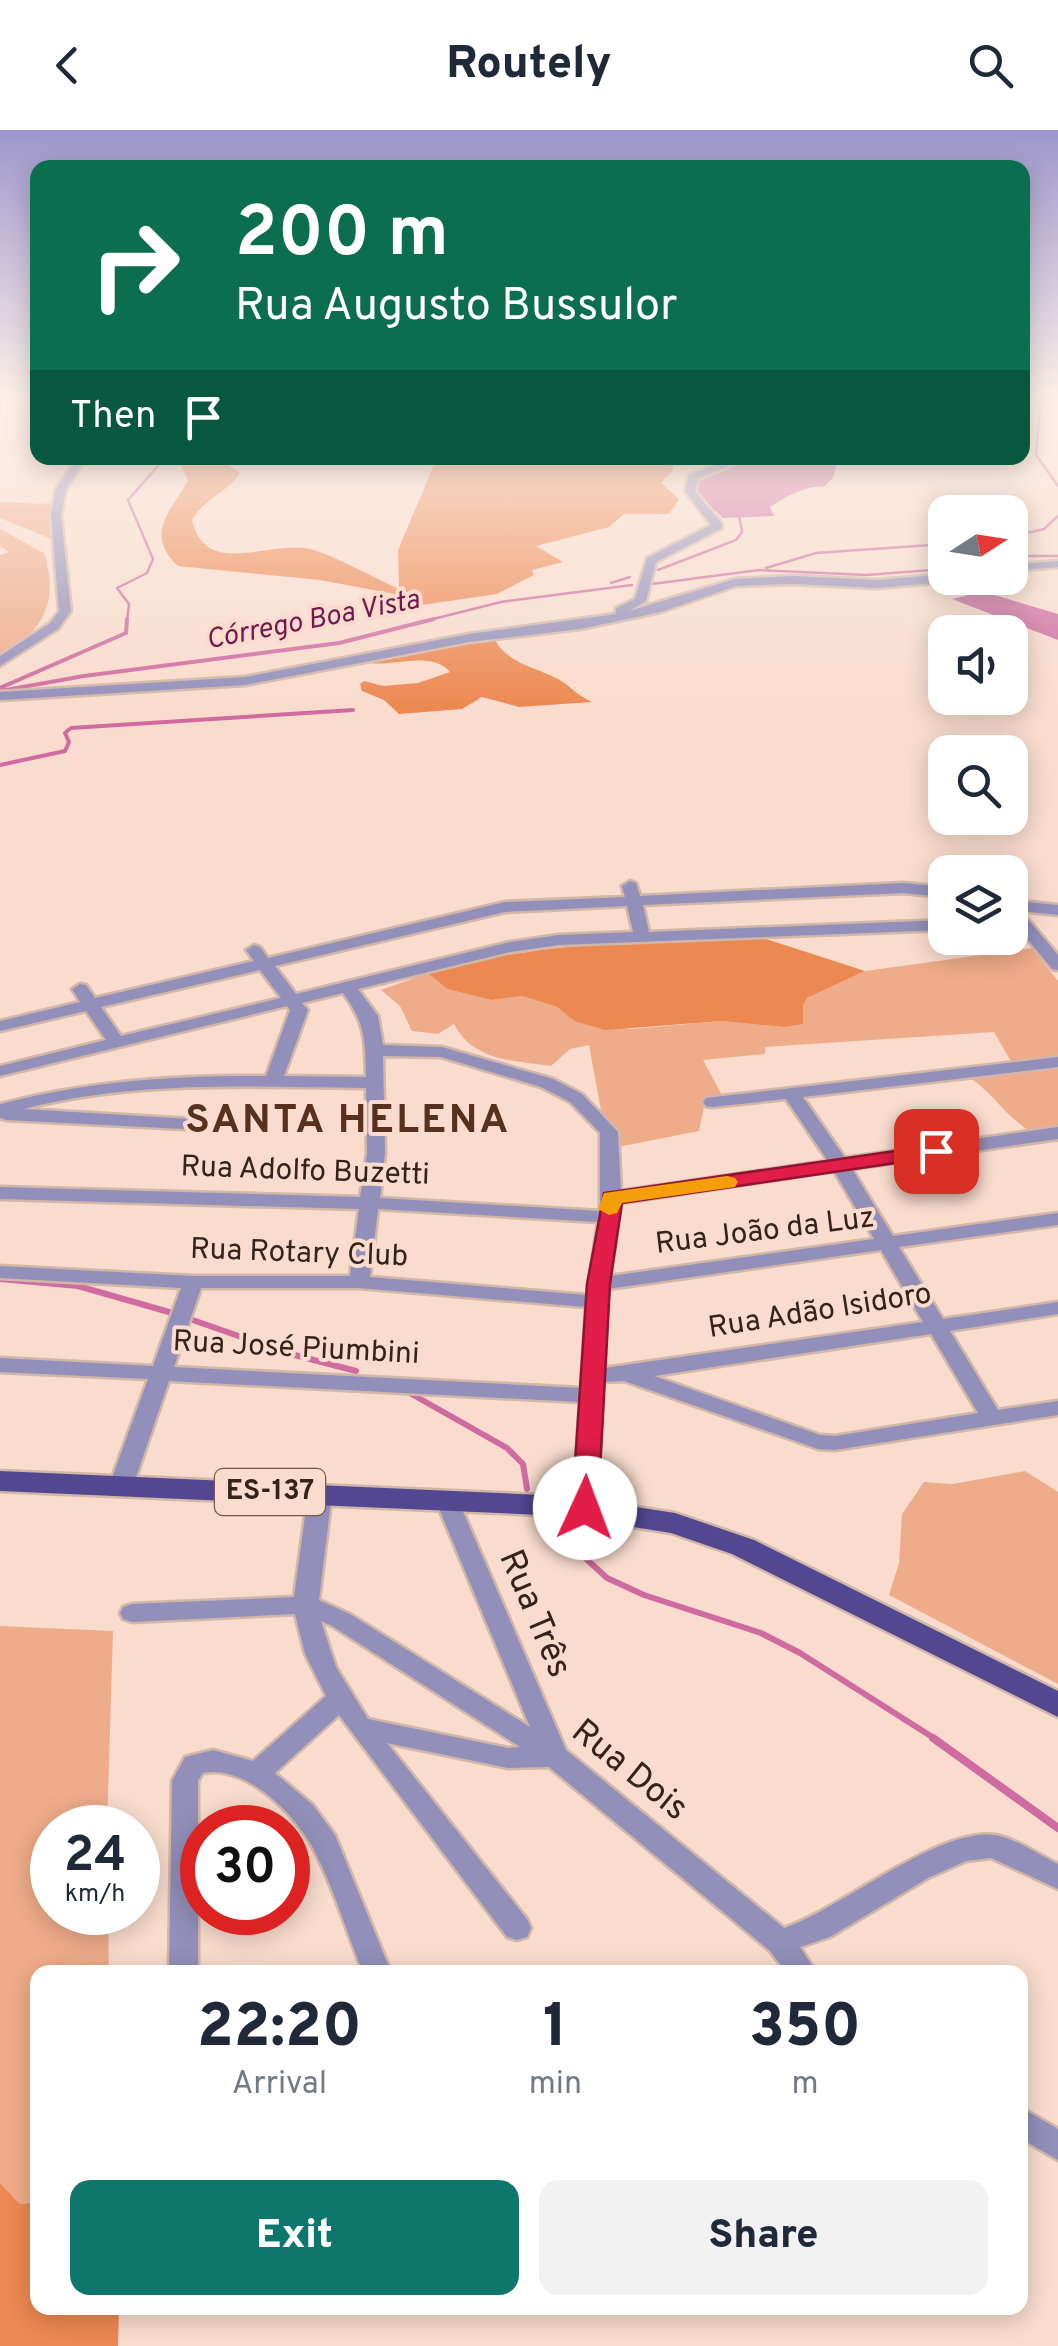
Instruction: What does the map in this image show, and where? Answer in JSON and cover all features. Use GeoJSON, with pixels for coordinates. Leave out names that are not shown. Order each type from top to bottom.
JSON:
{"type":"FeatureCollection","features":[{"type":"Feature","properties":{"kind":"main road","name":"ES-137"},"geometry":{"type":"LineString","coordinates":[[0,1481],[563,1506],[675,1524],[743,1547],[1058,1705]]}},
{"type":"Feature","properties":{"kind":"street"},"geometry":{"type":"LineString","coordinates":[[0,662],[54,626],[64,610],[58,503]]}},
{"type":"Feature","properties":{"kind":"street"},"geometry":{"type":"LineString","coordinates":[[583,625],[586,619],[634,606],[644,594],[646,568],[651,560],[718,526],[700,503]]}},
{"type":"Feature","properties":{"kind":"street"},"geometry":{"type":"LineString","coordinates":[[1028,566],[1058,564]]}},
{"type":"Feature","properties":{"kind":"street"},"geometry":{"type":"LineString","coordinates":[[0,696],[221,685],[469,638],[583,625],[656,609],[735,583],[793,580],[878,584],[928,580]]}},
{"type":"Feature","properties":{"kind":"street"},"geometry":{"type":"LineString","coordinates":[[0,1026],[92,1005],[260,957],[505,907],[632,894],[815,887],[928,890]]}},
{"type":"Feature","properties":{"kind":"street"},"geometry":{"type":"LineString","coordinates":[[815,887],[830,930]]}},
{"type":"Feature","properties":{"kind":"street"},"geometry":{"type":"LineString","coordinates":[[632,894],[643,939]]}},
{"type":"Feature","properties":{"kind":"street"},"geometry":{"type":"LineString","coordinates":[[0,1071],[510,947],[559,940],[928,927]]}},
{"type":"Feature","properties":{"kind":"street"},"geometry":{"type":"LineString","coordinates":[[1028,932],[1058,965]]}},
{"type":"Feature","properties":{"kind":"street"},"geometry":{"type":"LineString","coordinates":[[260,957],[296,1001],[298,1020],[273,1082]]}},
{"type":"Feature","properties":{"kind":"street"},"geometry":{"type":"LineString","coordinates":[[80,988],[118,1044]]}},
{"type":"Feature","properties":{"kind":"street"},"geometry":{"type":"LineString","coordinates":[[349,988],[368,1016],[374,1050],[376,1153],[359,1282]]}},
{"type":"Feature","properties":{"kind":"street"},"geometry":{"type":"LineString","coordinates":[[374,1050],[442,1052],[565,1090],[596,1118],[612,1140],[610,1207],[591,1385],[563,1506]]}},
{"type":"Feature","properties":{"kind":"street"},"geometry":{"type":"LineString","coordinates":[[712,1102],[1058,1062]]}},
{"type":"Feature","properties":{"kind":"street"},"geometry":{"type":"LineString","coordinates":[[0,1112],[84,1090],[146,1082],[207,1078],[373,1083]]}},
{"type":"Feature","properties":{"kind":"street"},"geometry":{"type":"LineString","coordinates":[[791,1093],[840,1165],[992,1417]]}},
{"type":"Feature","properties":{"kind":"street"},"geometry":{"type":"LineString","coordinates":[[0,1112],[184,1123]]}},
{"type":"Feature","properties":{"kind":"street","name":"Rua Adolfo Buzetti"},"geometry":{"type":"LineString","coordinates":[[0,1193],[610,1207],[840,1165],[1058,1133]]}},
{"type":"Feature","properties":{"kind":"street","name":"Rua João da Luz"},"geometry":{"type":"LineString","coordinates":[[598,1293],[1058,1219]]}},
{"type":"Feature","properties":{"kind":"street","name":"Rua Rotary Club"},"geometry":{"type":"LineString","coordinates":[[0,1272],[194,1282],[359,1282],[598,1293]]}},
{"type":"Feature","properties":{"kind":"street"},"geometry":{"type":"LineString","coordinates":[[121,1486],[194,1282]]}},
{"type":"Feature","properties":{"kind":"street","name":"Rua Adão Isidoro"},"geometry":{"type":"LineString","coordinates":[[591,1385],[624,1374],[1058,1308]]}},
{"type":"Feature","properties":{"kind":"street","name":"Rua José Piumbini"},"geometry":{"type":"LineString","coordinates":[[0,1365],[395,1384],[591,1385]]}},
{"type":"Feature","properties":{"kind":"street"},"geometry":{"type":"LineString","coordinates":[[624,1374],[818,1442],[1058,1408]]}},
{"type":"Feature","properties":{"kind":"street"},"geometry":{"type":"LineString","coordinates":[[320,1494],[307,1605],[310,1631],[360,1726],[517,1928]]}},
{"type":"Feature","properties":{"kind":"street","name":"Rua Três"},"geometry":{"type":"LineString","coordinates":[[447,1499],[555,1756]]}},
{"type":"Feature","properties":{"kind":"street","name":"Rua Dois"},"geometry":{"type":"LineString","coordinates":[[132,1612],[307,1605],[341,1620],[555,1756],[780,1942],[797,1965]]}},
{"type":"Feature","properties":{"kind":"street"},"geometry":{"type":"LineString","coordinates":[[245,1770],[342,1698]]}},
{"type":"Feature","properties":{"kind":"street"},"geometry":{"type":"LineString","coordinates":[[360,1726],[508,1758],[555,1756]]}},
{"type":"Feature","properties":{"kind":"street"},"geometry":{"type":"LineString","coordinates":[[183,1965],[185,1781],[194,1764],[203,1760],[245,1770],[304,1813],[325,1843],[374,1965]]}},
{"type":"Feature","properties":{"kind":"street"},"geometry":{"type":"LineString","coordinates":[[780,1942],[820,1928],[918,1870],[974,1848],[993,1846],[1058,1877]]}},
{"type":"Feature","properties":{"kind":"street"},"geometry":{"type":"LineString","coordinates":[[1028,2126],[1058,2146]]}},
{"type":"Feature","properties":{"kind":"shaded area"},"geometry":{"type":"Polygon","coordinates":[[[0,503],[54,504],[60,510],[65,533],[49,538],[0,518],[0,503]]]}},
{"type":"Feature","properties":{"kind":"shaded area"},"geometry":{"type":"Polygon","coordinates":[[[174,503],[206,503],[192,520],[209,548],[238,554],[305,548],[399,589],[398,550],[418,503],[676,503],[669,514],[624,514],[609,527],[536,546],[563,562],[532,570],[534,575],[497,594],[422,605],[400,595],[320,580],[178,566],[163,544],[168,513],[174,503]]]}},
{"type":"Feature","properties":{"kind":"shaded area"},"geometry":{"type":"Polygon","coordinates":[[[707,503],[776,503],[770,507],[774,516],[723,518],[707,503]]]}},
{"type":"Feature","properties":{"kind":"shaded area"},"geometry":{"type":"Polygon","coordinates":[[[0,529],[44,553],[50,588],[48,603],[36,627],[0,662],[0,555],[9,552],[0,546],[0,529]]]}},
{"type":"Feature","properties":{"kind":"shaded area"},"geometry":{"type":"Polygon","coordinates":[[[994,595],[1058,614],[1058,640],[1028,628],[1028,615],[993,615],[952,599],[994,595]]]}},
{"type":"Feature","properties":{"kind":"shaded area"},"geometry":{"type":"Polygon","coordinates":[[[486,638],[495,640],[515,660],[558,679],[592,702],[519,707],[482,697],[462,709],[399,714],[384,700],[362,691],[360,684],[364,681],[383,686],[418,683],[450,672],[432,662],[364,662],[486,638]]]}},
{"type":"Feature","properties":{"kind":"shaded area"},"geometry":{"type":"Polygon","coordinates":[[[763,938],[865,971],[807,998],[803,1024],[783,1027],[722,1021],[605,1030],[574,1021],[557,1007],[522,996],[491,1000],[447,989],[428,973],[469,962],[552,949],[763,938]]]}},
{"type":"Feature","properties":{"kind":"shaded area"},"geometry":{"type":"Polygon","coordinates":[[[1032,948],[1058,981],[1058,1142],[1017,1122],[966,1075],[1016,1070],[994,1032],[765,1047],[765,1054],[703,1060],[722,1095],[705,1102],[699,1131],[608,1149],[589,1045],[570,1049],[551,1066],[496,1057],[472,1045],[454,1024],[438,1034],[412,1031],[400,1006],[381,990],[428,973],[447,989],[491,1000],[522,996],[557,1007],[574,1021],[632,1029],[722,1021],[783,1027],[807,998],[865,971],[981,955],[1028,955],[1028,949],[1032,948]]]}},
{"type":"Feature","properties":{"kind":"shaded area"},"geometry":{"type":"Polygon","coordinates":[[[1025,1471],[1058,1492],[1058,1684],[889,1595],[899,1563],[902,1514],[924,1482],[953,1484],[1025,1471]]]}},
{"type":"Feature","properties":{"kind":"shaded area"},"geometry":{"type":"Polygon","coordinates":[[[0,1626],[113,1631],[108,1805],[30,1805],[30,1935],[108,1935],[109,1965],[30,1965],[30,2203],[20,2204],[0,2183],[0,1626]]]}},
{"type":"Feature","properties":{"kind":"shaded area"},"geometry":{"type":"Polygon","coordinates":[[[0,2183],[20,2204],[30,2203],[30,2315],[119,2315],[118,2346],[0,2346],[0,2183]]]}},
{"type":"Feature","properties":{"kind":"waterway"},"geometry":{"type":"LineString","coordinates":[[127,621],[129,604],[117,588],[147,573],[153,559],[129,503]]}},
{"type":"Feature","properties":{"kind":"waterway"},"geometry":{"type":"LineString","coordinates":[[658,570],[736,540],[742,532],[739,516]]}},
{"type":"Feature","properties":{"kind":"waterway"},"geometry":{"type":"LineString","coordinates":[[1028,533],[1044,529],[1058,516]]}},
{"type":"Feature","properties":{"kind":"waterway"},"geometry":{"type":"LineString","coordinates":[[766,568],[816,553],[928,545]]}},
{"type":"Feature","properties":{"kind":"waterway","name":"Córrego Boa Vista"},"geometry":{"type":"LineString","coordinates":[[1028,556],[1058,556]]}},
{"type":"Feature","properties":{"kind":"waterway","name":"Córrego Boa Vista"},"geometry":{"type":"LineString","coordinates":[[652,584],[759,570],[866,575],[928,570]]}},
{"type":"Feature","properties":{"kind":"waterway"},"geometry":{"type":"LineString","coordinates":[[611,583],[630,577]]}},
{"type":"Feature","properties":{"kind":"waterway","name":"Córrego Boa Vista"},"geometry":{"type":"LineString","coordinates":[[425,621],[501,602],[632,585]]}},
{"type":"Feature","properties":{"kind":"waterway"},"geometry":{"type":"LineString","coordinates":[[0,688],[126,633],[127,619]]}},
{"type":"Feature","properties":{"kind":"waterway","name":"Córrego Boa Vista"},"geometry":{"type":"LineString","coordinates":[[0,691],[84,676],[339,643],[434,619]]}},
{"type":"Feature","properties":{"kind":"waterway"},"geometry":{"type":"LineString","coordinates":[[0,765],[65,751],[69,742],[65,733],[71,728],[353,710]]}},
{"type":"Feature","properties":{"kind":"waterway"},"geometry":{"type":"LineString","coordinates":[[0,1279],[78,1286],[176,1314]]}},
{"type":"Feature","properties":{"kind":"waterway"},"geometry":{"type":"LineString","coordinates":[[187,1318],[287,1353],[356,1371]]}},
{"type":"Feature","properties":{"kind":"waterway"},"geometry":{"type":"LineString","coordinates":[[408,1392],[507,1448],[523,1464],[527,1489]]}},
{"type":"Feature","properties":{"kind":"waterway"},"geometry":{"type":"LineString","coordinates":[[535,1512],[607,1578],[644,1595],[761,1633],[800,1653],[937,1740]]}},
{"type":"Feature","properties":{"kind":"waterway"},"geometry":{"type":"LineString","coordinates":[[933,1738],[1058,1828]]}},
{"type":"Feature","properties":{"kind":"slow traffic"},"geometry":{"type":"LineString","coordinates":[[609,1209],[612,1198],[727,1182]]}},
{"type":"Feature","properties":{"kind":"district","name":"SANTA HELENA"},"geometry":{"type":"Point","coordinates":[348,1122]}},
{"type":"Feature","properties":{"kind":"route"},"geometry":{"type":"LineString","coordinates":[[585,1508],[598,1284],[612,1198],[936,1151]]}}]}
